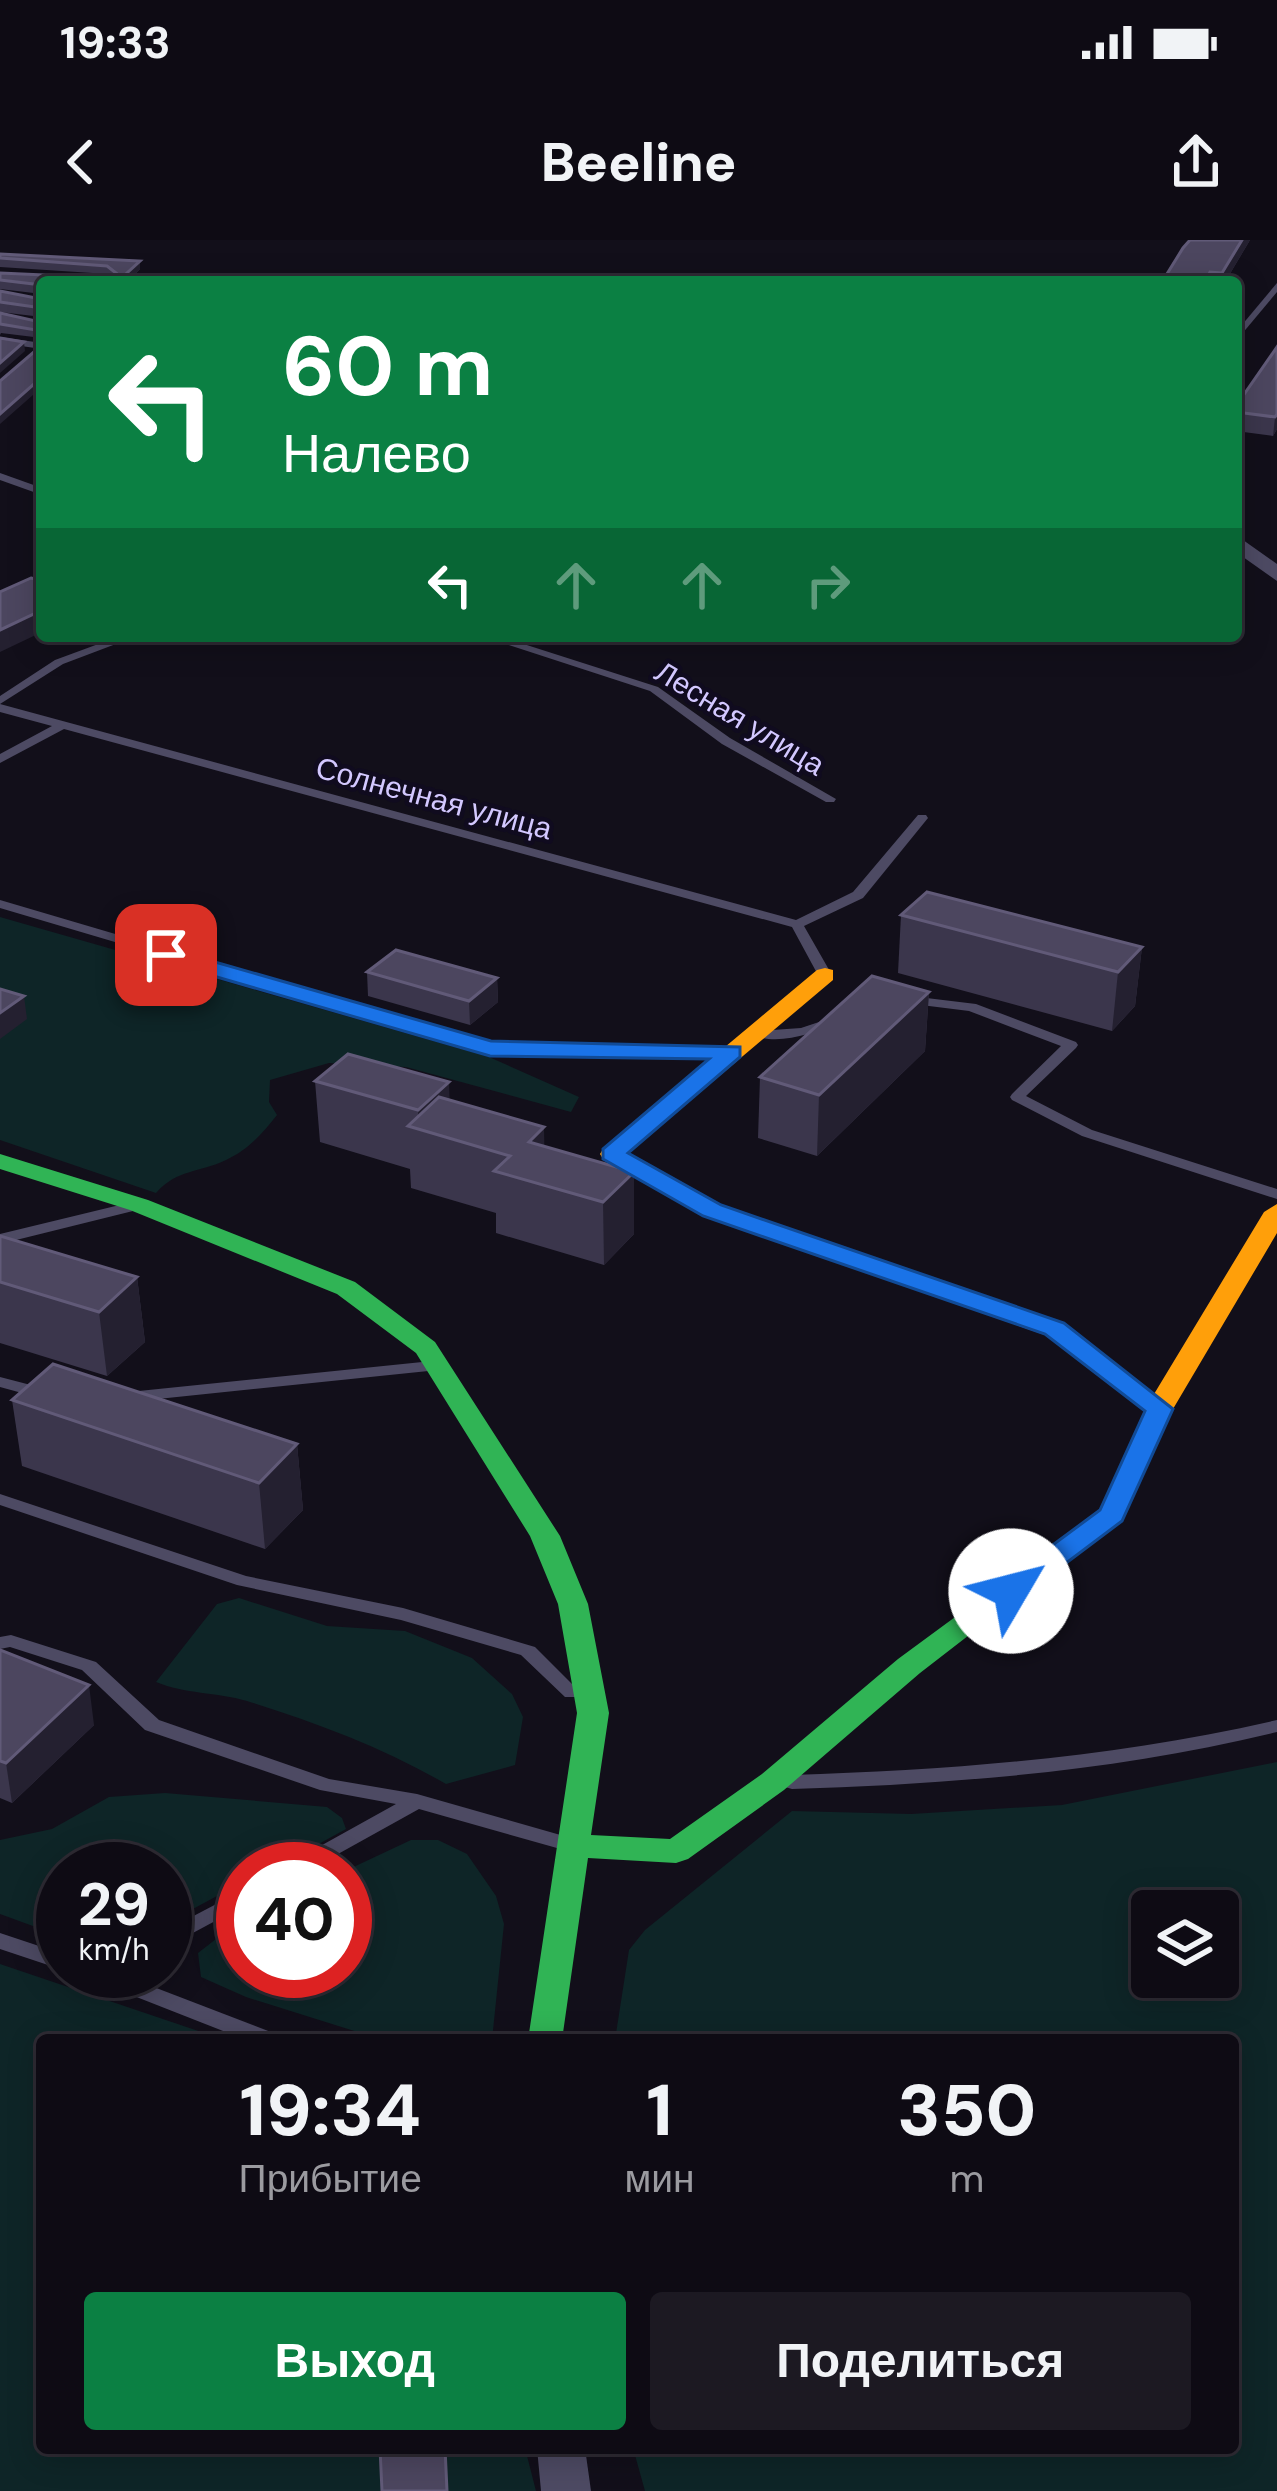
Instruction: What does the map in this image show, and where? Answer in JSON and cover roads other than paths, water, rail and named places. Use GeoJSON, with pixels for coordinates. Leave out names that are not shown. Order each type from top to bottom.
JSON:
{"type":"FeatureCollection","features":[{"type":"Feature","properties":{"kind":"street"},"geometry":{"type":"LineString","coordinates":[[1242,546],[1277,575]]}},
{"type":"Feature","properties":{"kind":"street"},"geometry":{"type":"LineString","coordinates":[[825,974],[612,1154],[712,1211],[1054,1329],[1160,1409]]}},
{"type":"Feature","properties":{"kind":"street"},"geometry":{"type":"LineString","coordinates":[[0,1161],[139,1205],[346,1288],[426,1348],[439,1365],[545,1536],[573,1604],[593,1713],[546,2034]]}},
{"type":"Feature","properties":{"kind":"street"},"geometry":{"type":"LineString","coordinates":[[577,1846],[676,1851],[772,1782],[909,1666],[1112,1515],[1160,1409],[1277,1212]]}},
{"type":"Feature","properties":{"kind":"street"},"geometry":{"type":"LineString","coordinates":[[562,2454],[566,2491]]}},
{"type":"Feature","properties":{"kind":"lane"},"geometry":{"type":"LineString","coordinates":[[1242,330],[1277,286]]}},
{"type":"Feature","properties":{"kind":"lane"},"geometry":{"type":"LineString","coordinates":[[0,340],[36,345]]}},
{"type":"Feature","properties":{"kind":"lane"},"geometry":{"type":"LineString","coordinates":[[26,360],[36,351]]}},
{"type":"Feature","properties":{"kind":"lane"},"geometry":{"type":"LineString","coordinates":[[0,476],[36,490]]}},
{"type":"Feature","properties":{"kind":"lane"},"geometry":{"type":"LineString","coordinates":[[0,705],[59,662],[114,642]]}},
{"type":"Feature","properties":{"kind":"lane","name":"Лесная улица"},"geometry":{"type":"LineString","coordinates":[[506,642],[654,689],[726,741],[830,800]]}},
{"type":"Feature","properties":{"kind":"lane","name":"Солнечная улица"},"geometry":{"type":"LineString","coordinates":[[0,705],[797,924]]}},
{"type":"Feature","properties":{"kind":"lane"},"geometry":{"type":"LineString","coordinates":[[0,759],[63,725]]}},
{"type":"Feature","properties":{"kind":"lane"},"geometry":{"type":"LineString","coordinates":[[825,974],[797,924],[858,895],[922,818]]}},
{"type":"Feature","properties":{"kind":"lane"},"geometry":{"type":"LineString","coordinates":[[0,904],[490,1048],[741,1044],[803,1032],[857,1012]]}},
{"type":"Feature","properties":{"kind":"lane"},"geometry":{"type":"LineString","coordinates":[[894,998],[971,1006],[1070,1045],[1017,1096],[1087,1133],[1277,1194]]}},
{"type":"Feature","properties":{"kind":"lane"},"geometry":{"type":"LineString","coordinates":[[0,1239],[139,1205]]}},
{"type":"Feature","properties":{"kind":"lane"},"geometry":{"type":"LineString","coordinates":[[117,1398],[439,1365]]}},
{"type":"Feature","properties":{"kind":"lane"},"geometry":{"type":"LineString","coordinates":[[0,1382],[59,1395]]}},
{"type":"Feature","properties":{"kind":"lane"},"geometry":{"type":"LineString","coordinates":[[0,1499],[243,1581],[403,1614],[528,1652],[593,1713]]}},
{"type":"Feature","properties":{"kind":"lane"},"geometry":{"type":"LineString","coordinates":[[0,1642],[11,1641],[89,1666],[152,1725],[327,1784],[417,1801],[577,1846]]}},
{"type":"Feature","properties":{"kind":"lane"},"geometry":{"type":"LineString","coordinates":[[772,1782],[975,1777],[1182,1751],[1277,1726]]}},
{"type":"Feature","properties":{"kind":"lane"},"geometry":{"type":"LineString","coordinates":[[343,1842],[417,1801]]}},
{"type":"Feature","properties":{"kind":"lane"},"geometry":{"type":"LineString","coordinates":[[0,1941],[36,1953]]}},
{"type":"Feature","properties":{"kind":"lane"},"geometry":{"type":"LineString","coordinates":[[165,1998],[253,2034]]}}]}
